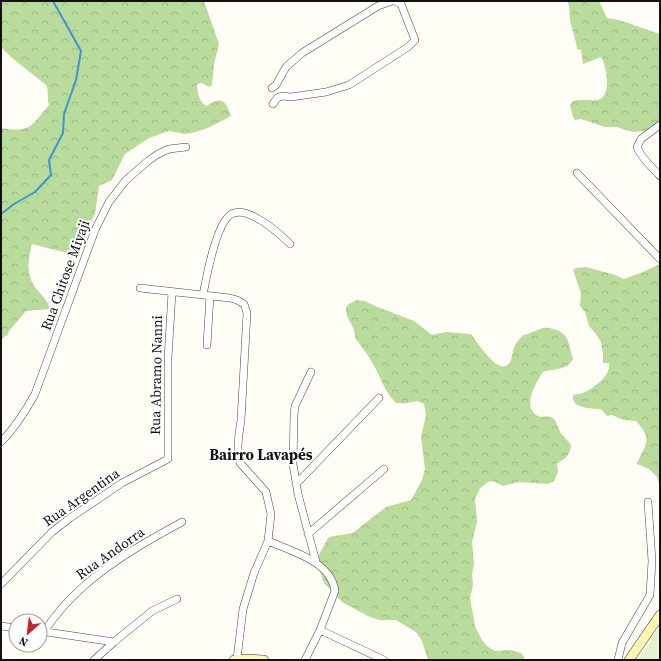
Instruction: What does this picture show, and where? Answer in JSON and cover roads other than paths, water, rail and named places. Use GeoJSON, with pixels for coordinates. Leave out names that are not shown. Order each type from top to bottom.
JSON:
{"type":"FeatureCollection","features":[{"type":"Feature","properties":{"kind":"main road"},"geometry":{"type":"LineString","coordinates":[[629,660],[660,615]]}},
{"type":"Feature","properties":{"kind":"main road"},"geometry":{"type":"LineString","coordinates":[[236,660],[264,660]]}},
{"type":"Feature","properties":{"kind":"street"},"geometry":{"type":"LineString","coordinates":[[272,88],[286,67],[302,53],[378,6],[392,1]]}},
{"type":"Feature","properties":{"kind":"street"},"geometry":{"type":"LineString","coordinates":[[273,104],[277,98],[282,96],[291,98],[326,92],[349,85],[408,47],[414,40],[413,35],[401,4],[395,1]]}},
{"type":"Feature","properties":{"kind":"street"},"geometry":{"type":"LineString","coordinates":[[660,124],[641,139],[637,147],[648,164],[660,176]]}},
{"type":"Feature","properties":{"kind":"street","name":"Rua Chitose Miyaji"},"geometry":{"type":"LineString","coordinates":[[1,442],[13,430],[35,394],[95,230],[109,202],[126,180],[148,161],[169,149],[186,147]]}},
{"type":"Feature","properties":{"kind":"street"},"geometry":{"type":"LineString","coordinates":[[577,173],[660,259]]}},
{"type":"Feature","properties":{"kind":"street"},"geometry":{"type":"LineString","coordinates":[[208,345],[206,279],[220,231],[226,219],[235,212],[247,213],[275,229],[290,244]]}},
{"type":"Feature","properties":{"kind":"street"},"geometry":{"type":"LineString","coordinates":[[140,288],[207,295],[237,300],[242,302],[246,307],[246,330],[238,459],[240,464],[266,492],[271,514],[268,541],[243,609],[236,660]]}},
{"type":"Feature","properties":{"kind":"street","name":"Rua Abramo Nanni"},"geometry":{"type":"LineString","coordinates":[[168,459],[168,358],[172,292]]}},
{"type":"Feature","properties":{"kind":"street"},"geometry":{"type":"LineString","coordinates":[[312,372],[296,406],[294,415],[294,464],[296,484],[316,562]]}},
{"type":"Feature","properties":{"kind":"street"},"geometry":{"type":"LineString","coordinates":[[296,484],[379,398]]}},
{"type":"Feature","properties":{"kind":"street","name":"Rua Argentina"},"geometry":{"type":"LineString","coordinates":[[1,584],[52,532],[70,518],[122,483],[168,459]]}},
{"type":"Feature","properties":{"kind":"street"},"geometry":{"type":"LineString","coordinates":[[308,534],[384,469]]}},
{"type":"Feature","properties":{"kind":"street"},"geometry":{"type":"LineString","coordinates":[[618,660],[622,643],[650,595],[652,561],[648,502]]}},
{"type":"Feature","properties":{"kind":"street","name":"Rua Andorra"},"geometry":{"type":"LineString","coordinates":[[48,625],[60,610],[90,580],[146,542],[182,522]]}},
{"type":"Feature","properties":{"kind":"street"},"geometry":{"type":"LineString","coordinates":[[268,541],[316,562],[335,586],[335,591],[320,630],[305,660]]}},
{"type":"Feature","properties":{"kind":"street"},"geometry":{"type":"LineString","coordinates":[[94,660],[152,611],[177,598]]}},
{"type":"Feature","properties":{"kind":"street"},"geometry":{"type":"LineString","coordinates":[[320,630],[384,660]]}},
{"type":"Feature","properties":{"kind":"street"},"geometry":{"type":"LineString","coordinates":[[48,633],[114,642]]}},
{"type":"Feature","properties":{"kind":"waterway"},"geometry":{"type":"LineString","coordinates":[[1,214],[14,204],[35,192],[51,175],[49,160],[63,133],[64,114],[76,80],[81,51],[53,1]]}},
{"type":"Feature","properties":{"kind":"district","name":"Bairro Lavapés"},"geometry":{"type":"Point","coordinates":[261,454]}}]}
